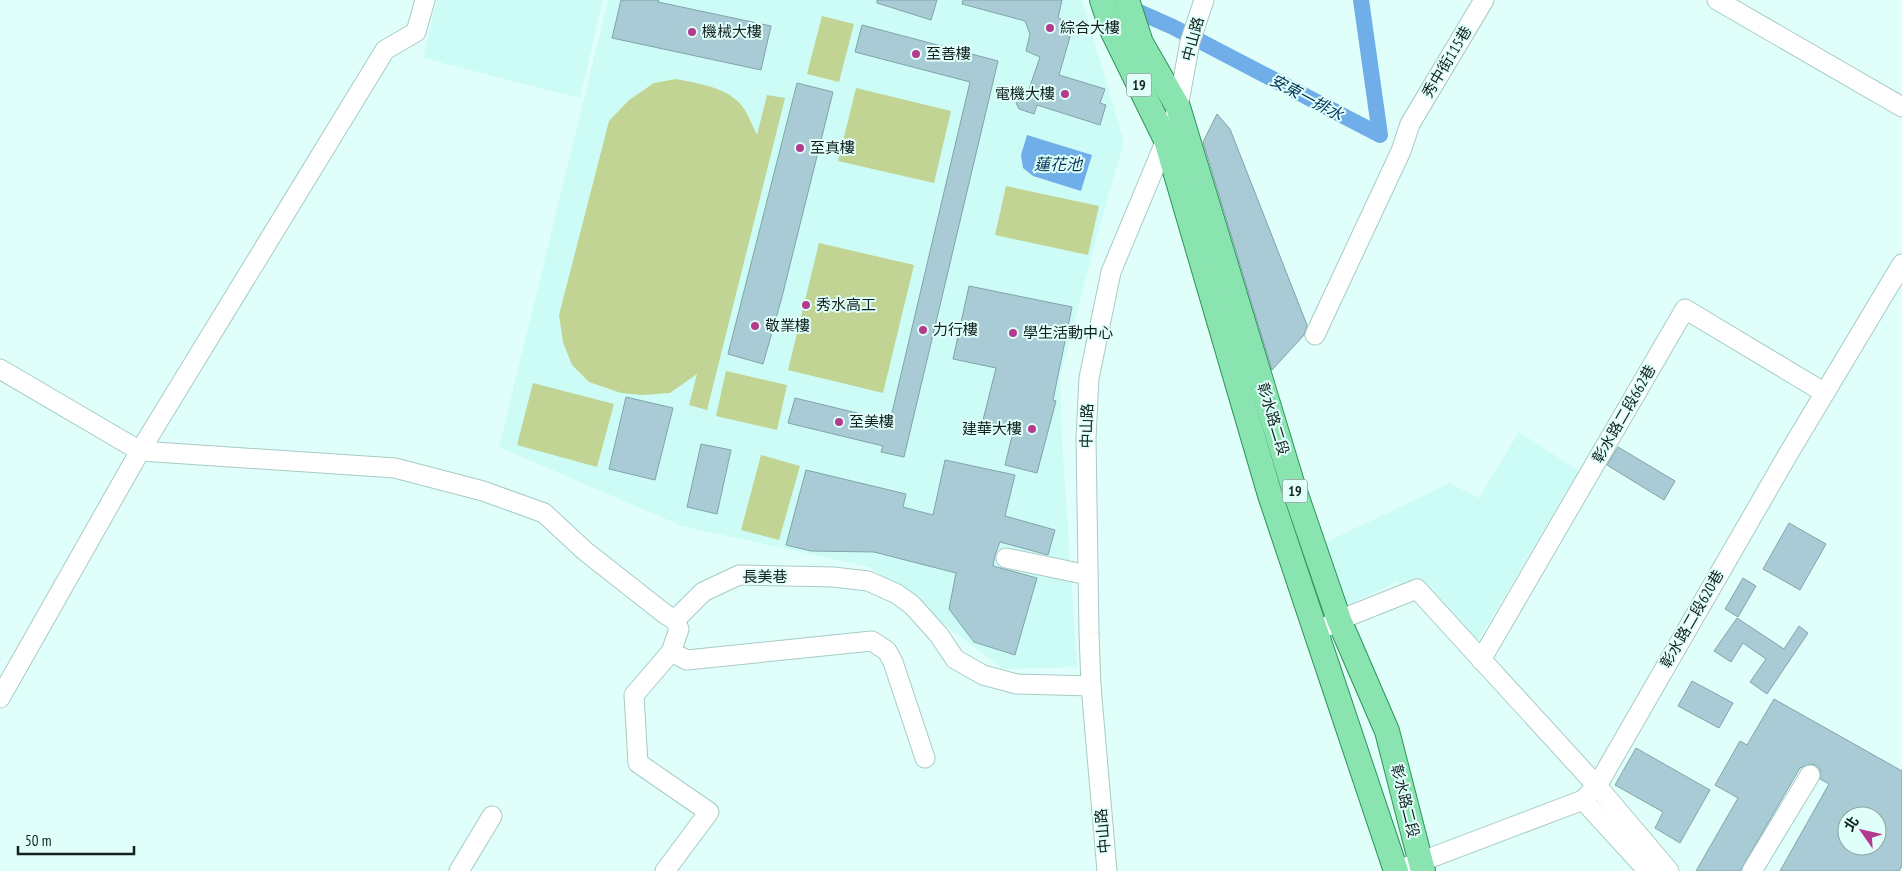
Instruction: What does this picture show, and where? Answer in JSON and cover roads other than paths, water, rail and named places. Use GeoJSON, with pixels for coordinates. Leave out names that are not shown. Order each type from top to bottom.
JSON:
{"type":"FeatureCollection","features":[{"type":"Feature","properties":{"kind":"main road","name":"19"},"geometry":{"type":"LineString","coordinates":[[1102,0],[1112,30],[1166,140]]}},
{"type":"Feature","properties":{"kind":"main road","name":"19"},"geometry":{"type":"LineString","coordinates":[[1127,0],[1141,43],[1178,107]]}},
{"type":"Feature","properties":{"kind":"main road","name":"彰水路二段"},"geometry":{"type":"LineString","coordinates":[[1178,107],[1293,486],[1340,620],[1387,730],[1421,866]]}},
{"type":"Feature","properties":{"kind":"main road","name":"彰水路二段"},"geometry":{"type":"LineString","coordinates":[[1166,140],[1270,495],[1396,871]]}},
{"type":"Feature","properties":{"kind":"main road"},"geometry":{"type":"LineString","coordinates":[[1270,495],[1293,486]]}},
{"type":"Feature","properties":{"kind":"street"},"geometry":{"type":"LineString","coordinates":[[0,698],[140,451],[385,50],[416,32],[425,0]]}},
{"type":"Feature","properties":{"kind":"street","name":"秀中街115巷"},"geometry":{"type":"LineString","coordinates":[[1315,335],[1400,151],[1410,124],[1484,0]]}},
{"type":"Feature","properties":{"kind":"street"},"geometry":{"type":"LineString","coordinates":[[1717,0],[1902,107]]}},
{"type":"Feature","properties":{"kind":"street","name":"中山路"},"geometry":{"type":"LineString","coordinates":[[1107,871],[1091,686],[1086,438],[1089,378],[1111,272],[1178,107],[1190,42],[1204,2]]}},
{"type":"Feature","properties":{"kind":"street","name":"彰水路二段620巷"},"geometry":{"type":"LineString","coordinates":[[1396,871],[1421,866],[1583,800],[1597,786],[1787,456],[1902,264]]}},
{"type":"Feature","properties":{"kind":"street","name":"彰水路二段662巷"},"geometry":{"type":"LineString","coordinates":[[1481,660],[1684,309],[1825,393]]}},
{"type":"Feature","properties":{"kind":"street"},"geometry":{"type":"LineString","coordinates":[[0,369],[140,451],[395,468],[482,491],[544,513],[585,551],[675,620],[679,629],[671,652],[634,695],[638,763],[709,812],[665,871]]}},
{"type":"Feature","properties":{"kind":"street"},"geometry":{"type":"LineString","coordinates":[[1006,558],[1088,575]]}},
{"type":"Feature","properties":{"kind":"street","name":"長美巷"},"geometry":{"type":"LineString","coordinates":[[675,620],[704,592],[739,575],[834,577],[868,581],[897,594],[912,605],[939,635],[956,658],[983,675],[1017,684],[1091,686]]}},
{"type":"Feature","properties":{"kind":"street"},"geometry":{"type":"LineString","coordinates":[[1316,632],[1340,620],[1417,589],[1597,786],[1669,871]]}},
{"type":"Feature","properties":{"kind":"street"},"geometry":{"type":"LineString","coordinates":[[671,652],[687,660],[872,641],[887,651],[893,662],[925,758]]}},
{"type":"Feature","properties":{"kind":"street"},"geometry":{"type":"LineString","coordinates":[[1752,871],[1810,775]]}},
{"type":"Feature","properties":{"kind":"street"},"geometry":{"type":"LineString","coordinates":[[1583,800],[1648,871]]}},
{"type":"Feature","properties":{"kind":"street"},"geometry":{"type":"LineString","coordinates":[[459,871],[492,816]]}},
{"type":"Feature","properties":{"kind":"water","name":"蓮花池"},"geometry":{"type":"Polygon","coordinates":[[[1027,135],[1092,155],[1081,191],[1033,176],[1023,168],[1021,155],[1027,135]]]}},
{"type":"Feature","properties":{"kind":"waterway","name":"安東一排水"},"geometry":{"type":"LineString","coordinates":[[1112,0],[1173,27],[1380,135],[1361,0]]}},
{"type":"Feature","properties":{"kind":"place","name":"綜合大樓"},"geometry":{"type":"Point","coordinates":[1050,28]}},
{"type":"Feature","properties":{"kind":"place","name":"機械大樓"},"geometry":{"type":"Point","coordinates":[692,32]}},
{"type":"Feature","properties":{"kind":"place","name":"至善樓"},"geometry":{"type":"Point","coordinates":[916,54]}},
{"type":"Feature","properties":{"kind":"place","name":"電機大樓"},"geometry":{"type":"Point","coordinates":[1065,94]}},
{"type":"Feature","properties":{"kind":"place","name":"至真樓"},"geometry":{"type":"Point","coordinates":[800,148]}},
{"type":"Feature","properties":{"kind":"place","name":"秀水高工"},"geometry":{"type":"Point","coordinates":[806,305]}},
{"type":"Feature","properties":{"kind":"place","name":"敬業樓"},"geometry":{"type":"Point","coordinates":[755,326]}},
{"type":"Feature","properties":{"kind":"place","name":"力行樓"},"geometry":{"type":"Point","coordinates":[923,330]}},
{"type":"Feature","properties":{"kind":"place","name":"學生活動中心"},"geometry":{"type":"Point","coordinates":[1013,333]}},
{"type":"Feature","properties":{"kind":"place","name":"至美樓"},"geometry":{"type":"Point","coordinates":[839,422]}},
{"type":"Feature","properties":{"kind":"place","name":"建華大樓"},"geometry":{"type":"Point","coordinates":[1032,429]}}]}
